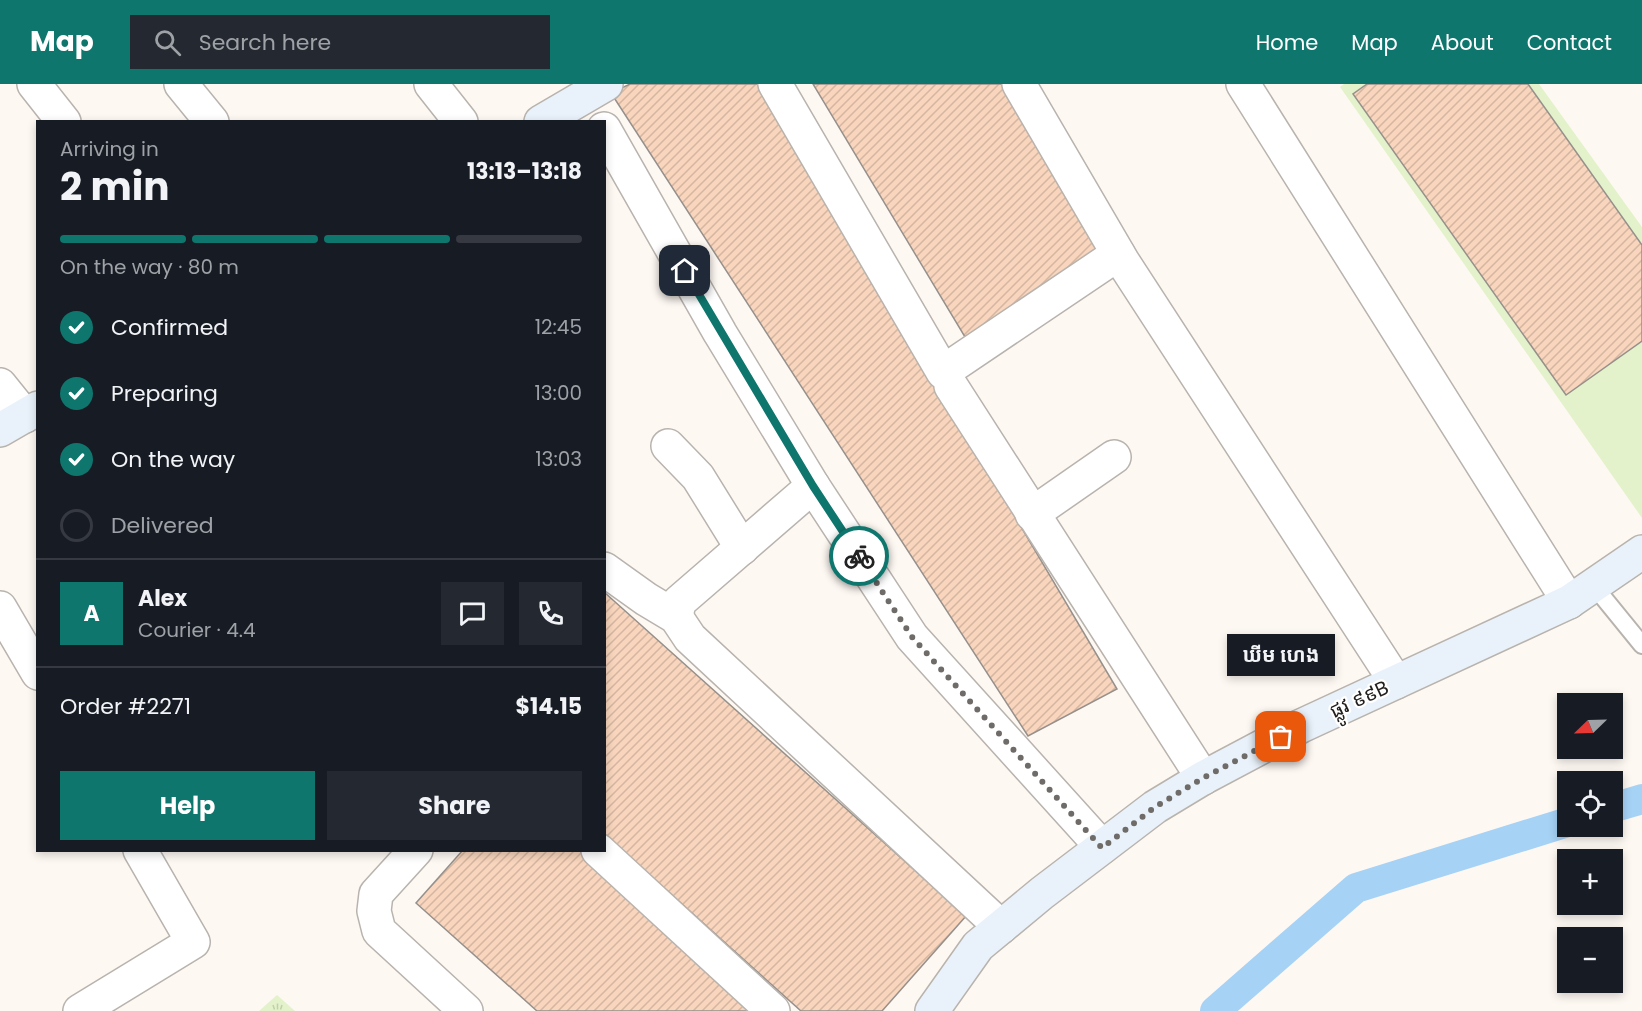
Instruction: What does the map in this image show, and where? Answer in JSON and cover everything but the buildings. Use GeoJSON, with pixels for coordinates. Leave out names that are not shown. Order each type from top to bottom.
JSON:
{"type":"FeatureCollection","features":[{"type":"Feature","properties":{"kind":"street"},"geometry":{"type":"LineString","coordinates":[[34,84],[62,120]]}},
{"type":"Feature","properties":{"kind":"street"},"geometry":{"type":"LineString","coordinates":[[181,84],[210,120]]}},
{"type":"Feature","properties":{"kind":"street"},"geometry":{"type":"LineString","coordinates":[[430,84],[459,120]]}},
{"type":"Feature","properties":{"kind":"street"},"geometry":{"type":"LineString","coordinates":[[775,84],[943,372],[1118,254]]}},
{"type":"Feature","properties":{"kind":"street"},"geometry":{"type":"LineString","coordinates":[[1019,84],[1118,254],[1396,682]]}},
{"type":"Feature","properties":{"kind":"street"},"geometry":{"type":"LineString","coordinates":[[1243,84],[1581,594]]}},
{"type":"Feature","properties":{"kind":"street"},"geometry":{"type":"LineString","coordinates":[[545,120],[592,96]]}},
{"type":"Feature","properties":{"kind":"street"},"geometry":{"type":"LineString","coordinates":[[606,133],[720,333],[813,486],[912,637],[1102,848]]}},
{"type":"Feature","properties":{"kind":"street"},"geometry":{"type":"LineString","coordinates":[[0,385],[21,418]]}},
{"type":"Feature","properties":{"kind":"street"},"geometry":{"type":"LineString","coordinates":[[951,386],[1203,778]]}},
{"type":"Feature","properties":{"kind":"street"},"geometry":{"type":"LineString","coordinates":[[668,446],[698,477],[742,548]]}},
{"type":"Feature","properties":{"kind":"street"},"geometry":{"type":"LineString","coordinates":[[1032,514],[1114,457]]}},
{"type":"Feature","properties":{"kind":"street"},"geometry":{"type":"LineString","coordinates":[[676,617],[679,602],[813,486]]}},
{"type":"Feature","properties":{"kind":"street","name":"ផ្លូវ ៩៩B"},"geometry":{"type":"LineString","coordinates":[[932,1011],[978,946],[1155,807],[1203,778],[1301,726],[1581,594],[1641,555]]}},
{"type":"Feature","properties":{"kind":"street"},"geometry":{"type":"LineString","coordinates":[[606,570],[676,617],[690,638],[1001,927]]}},
{"type":"Feature","properties":{"kind":"street"},"geometry":{"type":"LineString","coordinates":[[0,608],[36,670]]}},
{"type":"Feature","properties":{"kind":"street"},"geometry":{"type":"LineString","coordinates":[[80,1011],[193,942],[141,852]]}},
{"type":"Feature","properties":{"kind":"street"},"geometry":{"type":"LineString","coordinates":[[413,852],[376,894],[374,910],[379,931],[466,1011]]}},
{"type":"Feature","properties":{"kind":"street"},"geometry":{"type":"LineString","coordinates":[[600,852],[773,1011]]}},
{"type":"Feature","properties":{"kind":"lane"},"geometry":{"type":"LineString","coordinates":[[1581,594],[1642,645]]}},
{"type":"Feature","properties":{"kind":"green space"},"geometry":{"type":"Polygon","coordinates":[[[1344,84],[1539,84],[1642,227],[1642,518],[1340,87],[1344,84]]]}},
{"type":"Feature","properties":{"kind":"green space"},"geometry":{"type":"Polygon","coordinates":[[[277,995],[295,1011],[259,1011],[277,995]]]}},
{"type":"Feature","properties":{"kind":"waterway"},"geometry":{"type":"LineString","coordinates":[[1623,805],[1642,799]]}},
{"type":"Feature","properties":{"kind":"waterway"},"geometry":{"type":"LineString","coordinates":[[1215,1011],[1356,888],[1557,825]]}},
{"type":"Feature","properties":{"kind":"way so far"},"geometry":{"type":"LineString","coordinates":[[859,556],[912,637],[1102,848],[1155,807],[1203,778],[1281,737]]}},
{"type":"Feature","properties":{"kind":"place","name":"ឃីម ហេង"},"geometry":{"type":"Point","coordinates":[1281,737]}},
{"type":"Feature","properties":{"kind":"route"},"geometry":{"type":"LineString","coordinates":[[685,271],[813,486],[859,556]]}}]}
